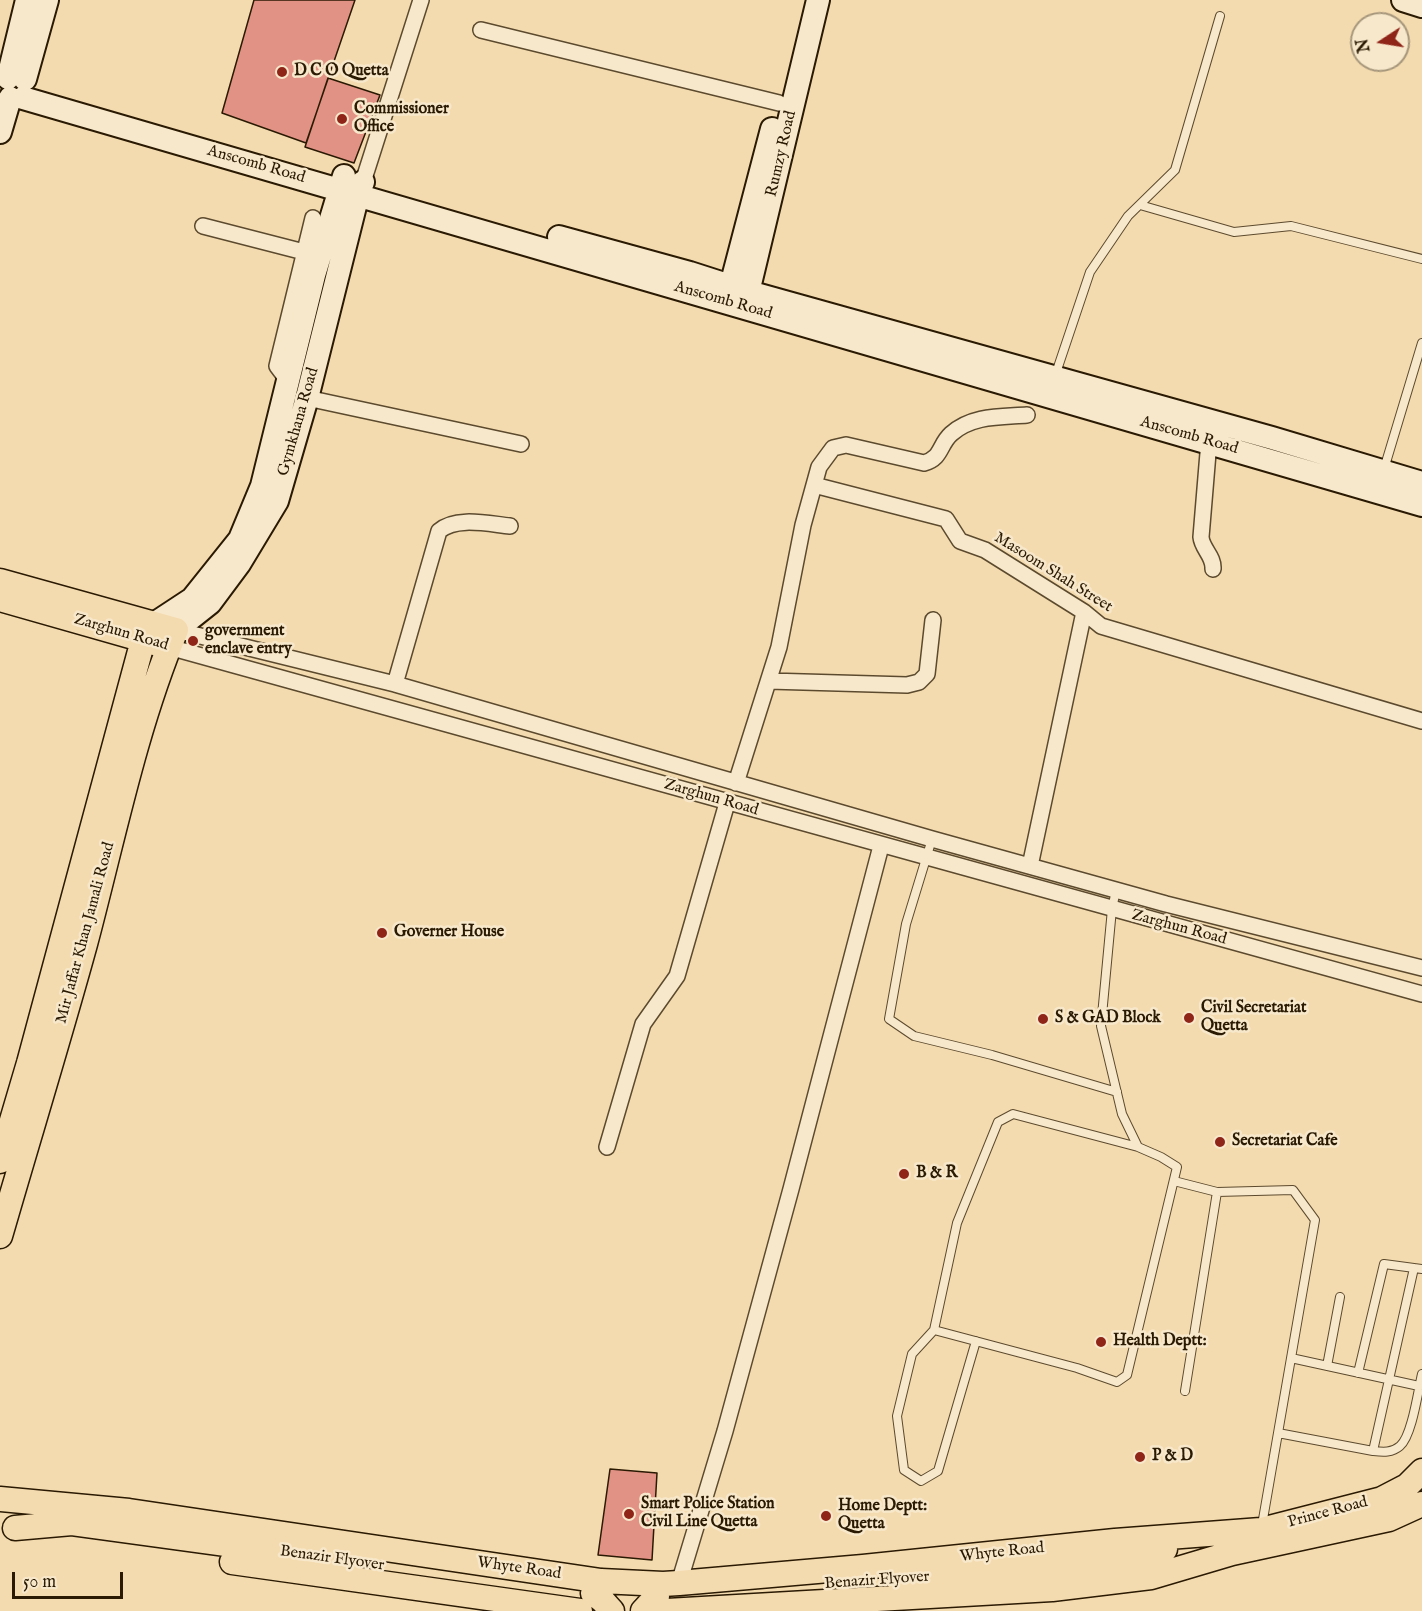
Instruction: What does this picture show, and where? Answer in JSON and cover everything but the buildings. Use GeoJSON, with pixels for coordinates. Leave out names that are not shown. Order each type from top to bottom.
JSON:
{"type":"FeatureCollection","features":[{"type":"Feature","properties":{"kind":"main road","name":"Zarghun Road"},"geometry":{"type":"LineString","coordinates":[[0,581],[161,635]]}},
{"type":"Feature","properties":{"kind":"main road","name":"Zarghun Road"},"geometry":{"type":"LineString","coordinates":[[0,599],[161,635]]}},
{"type":"Feature","properties":{"kind":"main road","name":"Mir Jaffar Khan Jamali Road"},"geometry":{"type":"LineString","coordinates":[[0,1161],[161,635]]}},
{"type":"Feature","properties":{"kind":"main road","name":"Mir Jaffar Khan Jamali Road"},"geometry":{"type":"LineString","coordinates":[[0,1236],[84,946],[138,741],[161,635]]}},
{"type":"Feature","properties":{"kind":"main road","name":"Prince Road"},"geometry":{"type":"LineString","coordinates":[[1259,1539],[1382,1500],[1407,1486],[1422,1470]]}},
{"type":"Feature","properties":{"kind":"main road","name":"Whyte Road"},"geometry":{"type":"LineString","coordinates":[[9,1501],[129,1510],[601,1581],[663,1584],[863,1568],[1115,1541],[1229,1543]]}},
{"type":"Feature","properties":{"kind":"main road","name":"Whyte Road"},"geometry":{"type":"LineString","coordinates":[[9,1501],[72,1523]]}},
{"type":"Feature","properties":{"kind":"main road","name":"Prince Road"},"geometry":{"type":"LineString","coordinates":[[1229,1543],[1389,1519],[1422,1504]]}},
{"type":"Feature","properties":{"kind":"main road","name":"Whyte Road"},"geometry":{"type":"LineString","coordinates":[[7,1526],[72,1523]]}},
{"type":"Feature","properties":{"kind":"main road","name":"Benazir Flyover"},"geometry":{"type":"LineString","coordinates":[[72,1523],[586,1602],[619,1596],[656,1606],[1068,1567],[1229,1543]]}},
{"type":"Feature","properties":{"kind":"main road","name":"Whyte Road"},"geometry":{"type":"LineString","coordinates":[[7,1526],[41,1535],[586,1602]]}},
{"type":"Feature","properties":{"kind":"main road"},"geometry":{"type":"LineString","coordinates":[[656,1606],[1052,1590],[1151,1577],[1229,1543]]}},
{"type":"Feature","properties":{"kind":"main road"},"geometry":{"type":"LineString","coordinates":[[586,1602],[603,1601],[612,1611]]}},
{"type":"Feature","properties":{"kind":"street"},"geometry":{"type":"LineString","coordinates":[[0,132],[12,87],[27,0]]}},
{"type":"Feature","properties":{"kind":"street"},"geometry":{"type":"LineString","coordinates":[[12,87],[47,0]]}},
{"type":"Feature","properties":{"kind":"street"},"geometry":{"type":"LineString","coordinates":[[161,635],[240,539],[262,486],[314,275],[351,185],[421,0]]}},
{"type":"Feature","properties":{"kind":"street","name":"Rumzy Road"},"geometry":{"type":"LineString","coordinates":[[738,297],[779,103],[805,0]]}},
{"type":"Feature","properties":{"kind":"street","name":"Rumzy Road"},"geometry":{"type":"LineString","coordinates":[[738,297],[818,0]]}},
{"type":"Feature","properties":{"kind":"street"},"geometry":{"type":"LineString","coordinates":[[1403,0],[1422,6]]}},
{"type":"Feature","properties":{"kind":"street"},"geometry":{"type":"LineString","coordinates":[[481,30],[779,103]]}},
{"type":"Feature","properties":{"kind":"street","name":"Anscomb Road"},"geometry":{"type":"LineString","coordinates":[[12,87],[1379,480],[1422,504]]}},
{"type":"Feature","properties":{"kind":"street","name":"Gymkhana Road"},"geometry":{"type":"LineString","coordinates":[[161,635],[210,603],[239,564],[277,501],[307,398],[351,185]]}},
{"type":"Feature","properties":{"kind":"street"},"geometry":{"type":"LineString","coordinates":[[289,375],[283,374],[277,366],[313,218]]}},
{"type":"Feature","properties":{"kind":"street"},"geometry":{"type":"LineString","coordinates":[[203,226],[304,252]]}},
{"type":"Feature","properties":{"kind":"street","name":"Anscomb Road"},"geometry":{"type":"LineString","coordinates":[[1054,386],[1209,441],[1379,480],[1422,483]]}},
{"type":"Feature","properties":{"kind":"street"},"geometry":{"type":"LineString","coordinates":[[307,398],[520,444]]}},
{"type":"Feature","properties":{"kind":"street"},"geometry":{"type":"LineString","coordinates":[[736,783],[779,647],[803,525],[819,467],[833,448],[846,446],[924,463],[932,461],[938,455],[949,435],[963,424],[989,418],[1027,415]]}},
{"type":"Feature","properties":{"kind":"street"},"geometry":{"type":"LineString","coordinates":[[1209,441],[1201,537],[1203,546],[1214,563],[1213,569]]}},
{"type":"Feature","properties":{"kind":"street","name":"Masoom Shah Street"},"geometry":{"type":"LineString","coordinates":[[814,485],[946,519],[960,541],[985,550],[1084,612],[1101,626],[1422,721]]}},
{"type":"Feature","properties":{"kind":"street"},"geometry":{"type":"LineString","coordinates":[[395,684],[439,531],[445,525],[455,523],[510,526]]}},
{"type":"Feature","properties":{"kind":"street"},"geometry":{"type":"LineString","coordinates":[[1030,866],[1084,612]]}},
{"type":"Feature","properties":{"kind":"street"},"geometry":{"type":"LineString","coordinates":[[769,681],[907,685],[919,682],[927,674],[933,620]]}},
{"type":"Feature","properties":{"kind":"street","name":"Zarghun Road"},"geometry":{"type":"LineString","coordinates":[[161,635],[395,684],[1116,890],[1422,968]]}},
{"type":"Feature","properties":{"kind":"street","name":"Zarghun Road"},"geometry":{"type":"LineString","coordinates":[[161,635],[727,803],[1422,994]]}},
{"type":"Feature","properties":{"kind":"street"},"geometry":{"type":"LineString","coordinates":[[607,1147],[643,1024],[677,976],[727,803]]}},
{"type":"Feature","properties":{"kind":"street"},"geometry":{"type":"LineString","coordinates":[[679,1583],[782,1224],[881,846]]}},
{"type":"Feature","properties":{"kind":"lane"},"geometry":{"type":"LineString","coordinates":[[1054,386],[1090,272],[1128,216],[1175,170],[1220,16]]}},
{"type":"Feature","properties":{"kind":"lane"},"geometry":{"type":"LineString","coordinates":[[1140,205],[1234,232],[1292,226],[1422,259]]}},
{"type":"Feature","properties":{"kind":"lane"},"geometry":{"type":"LineString","coordinates":[[1379,480],[1422,343]]}},
{"type":"Feature","properties":{"kind":"lane"},"geometry":{"type":"LineString","coordinates":[[932,839],[906,924],[889,1019],[914,1036],[992,1055],[1117,1092]]}},
{"type":"Feature","properties":{"kind":"lane"},"geometry":{"type":"LineString","coordinates":[[1116,890],[1112,909],[1101,1026],[1122,1114],[1138,1147]]}},
{"type":"Feature","properties":{"kind":"lane"},"geometry":{"type":"LineString","coordinates":[[934,1330],[976,1341],[1077,1368],[1117,1382],[1127,1375],[1178,1167],[1161,1156],[1138,1147],[1013,1114],[998,1122],[957,1223],[934,1330],[912,1354],[897,1416],[904,1470],[921,1481],[938,1471],[976,1341]]}},
{"type":"Feature","properties":{"kind":"lane"},"geometry":{"type":"LineString","coordinates":[[1174,1180],[1217,1192],[1293,1190],[1315,1220],[1259,1539]]}},
{"type":"Feature","properties":{"kind":"lane"},"geometry":{"type":"LineString","coordinates":[[1185,1391],[1217,1192]]}},
{"type":"Feature","properties":{"kind":"lane"},"geometry":{"type":"LineString","coordinates":[[1358,1373],[1384,1264],[1418,1268],[1388,1379],[1373,1451]]}},
{"type":"Feature","properties":{"kind":"lane"},"geometry":{"type":"LineString","coordinates":[[1327,1366],[1340,1297]]}},
{"type":"Feature","properties":{"kind":"lane"},"geometry":{"type":"LineString","coordinates":[[1291,1358],[1419,1386]]}},
{"type":"Feature","properties":{"kind":"lane"},"geometry":{"type":"LineString","coordinates":[[1278,1433],[1373,1451],[1394,1450],[1402,1445],[1408,1435],[1422,1374]]}},
{"type":"Feature","properties":{"kind":"place","name":"D C O Quetta"},"geometry":{"type":"Point","coordinates":[282,72]}},
{"type":"Feature","properties":{"kind":"place","name":"Commissioner Office"},"geometry":{"type":"Point","coordinates":[342,119]}},
{"type":"Feature","properties":{"kind":"place","name":"government enclave entry"},"geometry":{"type":"Point","coordinates":[193,641]}},
{"type":"Feature","properties":{"kind":"place","name":"Governer House"},"geometry":{"type":"Point","coordinates":[382,933]}},
{"type":"Feature","properties":{"kind":"place","name":"Civil Secretariat Quetta"},"geometry":{"type":"Point","coordinates":[1189,1018]}},
{"type":"Feature","properties":{"kind":"place","name":"S & GAD Block"},"geometry":{"type":"Point","coordinates":[1043,1019]}},
{"type":"Feature","properties":{"kind":"place","name":"Secretariat Cafe"},"geometry":{"type":"Point","coordinates":[1220,1142]}},
{"type":"Feature","properties":{"kind":"place","name":"B & R"},"geometry":{"type":"Point","coordinates":[904,1174]}},
{"type":"Feature","properties":{"kind":"place","name":"Health Deptt:"},"geometry":{"type":"Point","coordinates":[1101,1342]}},
{"type":"Feature","properties":{"kind":"place","name":"P & D"},"geometry":{"type":"Point","coordinates":[1140,1457]}},
{"type":"Feature","properties":{"kind":"place","name":"Smart Police Station Civil Line Quetta"},"geometry":{"type":"Point","coordinates":[629,1514]}},
{"type":"Feature","properties":{"kind":"place","name":"Home Deptt: Quetta"},"geometry":{"type":"Point","coordinates":[826,1516]}}]}
